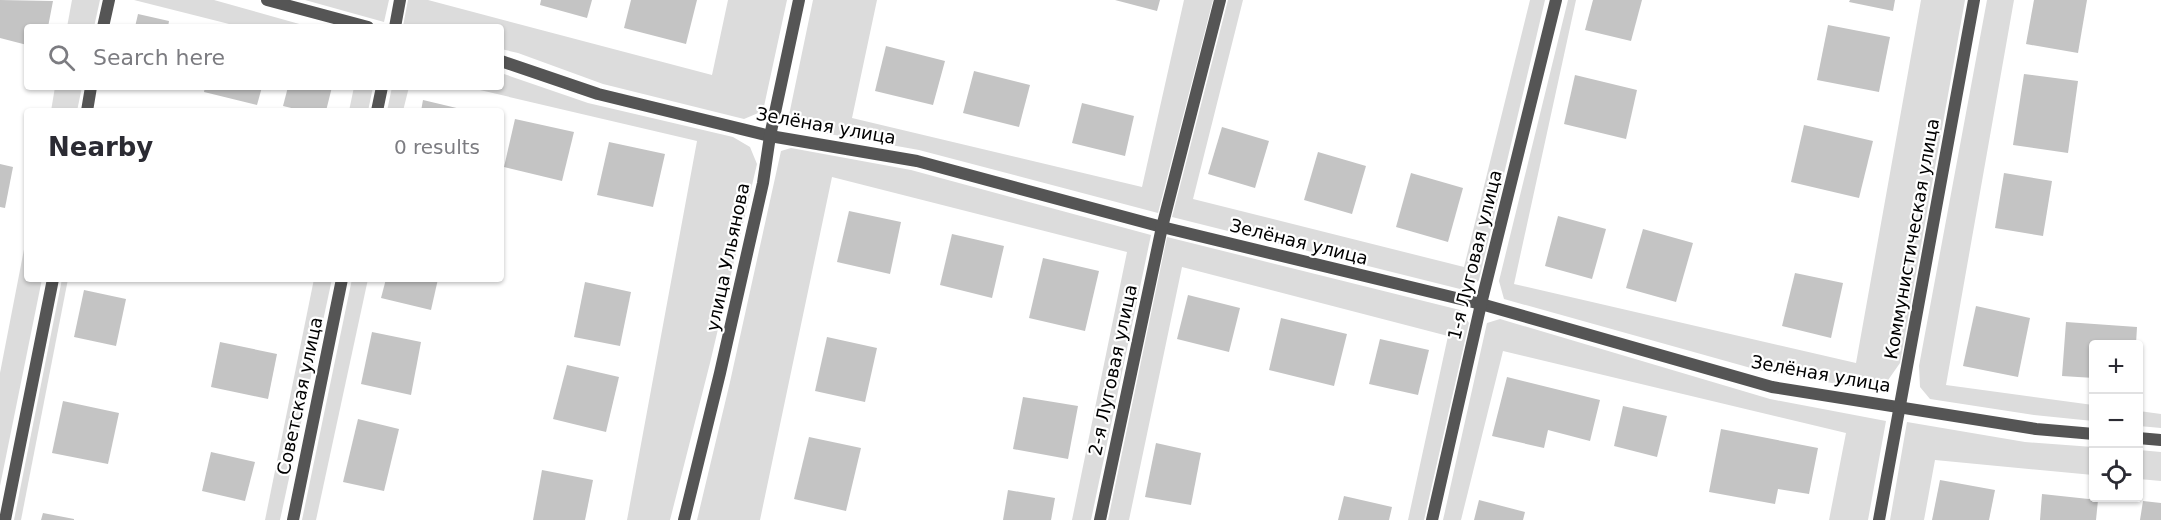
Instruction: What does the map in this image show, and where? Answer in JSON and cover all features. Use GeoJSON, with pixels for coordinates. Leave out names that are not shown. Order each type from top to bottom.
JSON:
{"type":"FeatureCollection","features":[{"type":"Feature","properties":{"kind":"street"},"geometry":{"type":"LineString","coordinates":[[104,24],[109,0]]}},
{"type":"Feature","properties":{"kind":"street"},"geometry":{"type":"LineString","coordinates":[[267,0],[357,24]]}},
{"type":"Feature","properties":{"kind":"street"},"geometry":{"type":"LineString","coordinates":[[395,24],[400,0]]}},
{"type":"Feature","properties":{"kind":"street","name":"улица Ульянова"},"geometry":{"type":"LineString","coordinates":[[684,520],[763,183],[770,136],[799,0]]}},
{"type":"Feature","properties":{"kind":"street"},"geometry":{"type":"LineString","coordinates":[[1162,227],[1220,0]]}},
{"type":"Feature","properties":{"kind":"street","name":"1-я Луговая улица"},"geometry":{"type":"LineString","coordinates":[[1432,520],[1481,304],[1556,0]]}},
{"type":"Feature","properties":{"kind":"street","name":"Коммунистическая улица"},"geometry":{"type":"LineString","coordinates":[[1879,520],[1974,0]]}},
{"type":"Feature","properties":{"kind":"street","name":"Зелёная улица"},"geometry":{"type":"LineString","coordinates":[[504,63],[598,94],[770,136],[917,161],[1162,227],[1481,304],[1772,387],[2036,429],[2089,434]]}},
{"type":"Feature","properties":{"kind":"street"},"geometry":{"type":"LineString","coordinates":[[88,108],[90,90]]}},
{"type":"Feature","properties":{"kind":"street"},"geometry":{"type":"LineString","coordinates":[[378,108],[381,90]]}},
{"type":"Feature","properties":{"kind":"street","name":"2-я Луговая улица"},"geometry":{"type":"LineString","coordinates":[[1100,520],[1162,227]]}},
{"type":"Feature","properties":{"kind":"street"},"geometry":{"type":"LineString","coordinates":[[5,520],[52,282]]}},
{"type":"Feature","properties":{"kind":"street","name":"Советская улица"},"geometry":{"type":"LineString","coordinates":[[293,520],[341,282]]}},
{"type":"Feature","properties":{"kind":"street"},"geometry":{"type":"LineString","coordinates":[[2143,438],[2161,440]]}},
{"type":"Feature","properties":{"kind":"shaded area"},"geometry":{"type":"Polygon","coordinates":[[[72,0],[100,0],[95,24],[68,24],[72,0]]]}},
{"type":"Feature","properties":{"kind":"shaded area"},"geometry":{"type":"Polygon","coordinates":[[[134,0],[214,0],[299,24],[229,24],[134,0]]]}},
{"type":"Feature","properties":{"kind":"shaded area"},"geometry":{"type":"Polygon","coordinates":[[[305,0],[389,0],[384,22],[305,0]]]}},
{"type":"Feature","properties":{"kind":"shaded area"},"geometry":{"type":"Polygon","coordinates":[[[408,0],[428,0],[712,75],[728,0],[787,0],[763,111],[744,119],[603,84],[504,50],[504,24],[403,24],[408,0]]]}},
{"type":"Feature","properties":{"kind":"shaded area"},"geometry":{"type":"Polygon","coordinates":[[[813,0],[877,0],[852,118],[1142,187],[1184,0],[1213,0],[1158,213],[919,150],[790,127],[788,120],[813,0]]]}},
{"type":"Feature","properties":{"kind":"shaded area"},"geometry":{"type":"Polygon","coordinates":[[[1228,0],[1243,0],[1193,199],[1464,267],[1530,0],[1545,0],[1479,280],[1468,291],[1172,217],[1228,0]]]}},
{"type":"Feature","properties":{"kind":"shaded area"},"geometry":{"type":"Polygon","coordinates":[[[1568,0],[1576,0],[1514,284],[1856,363],[1921,0],[1965,0],[1900,363],[1886,383],[1866,389],[1758,370],[1504,299],[1499,281],[1568,0]]]}},
{"type":"Feature","properties":{"kind":"shaded area"},"geometry":{"type":"Polygon","coordinates":[[[1987,0],[2014,0],[1946,385],[2089,404],[2089,421],[2034,415],[1930,399],[1920,387],[1919,366],[1987,0]]]}},
{"type":"Feature","properties":{"kind":"shaded area"},"geometry":{"type":"Polygon","coordinates":[[[504,74],[588,103],[733,137],[750,147],[757,164],[670,520],[627,520],[697,141],[480,90],[504,90],[504,74]]]}},
{"type":"Feature","properties":{"kind":"shaded area"},"geometry":{"type":"Polygon","coordinates":[[[54,90],[81,90],[78,108],[52,108],[54,90]]]}},
{"type":"Feature","properties":{"kind":"shaded area"},"geometry":{"type":"Polygon","coordinates":[[[353,90],[372,90],[369,108],[350,108],[353,90]]]}},
{"type":"Feature","properties":{"kind":"shaded area"},"geometry":{"type":"Polygon","coordinates":[[[391,90],[408,90],[404,108],[388,108],[391,90]]]}},
{"type":"Feature","properties":{"kind":"shaded area"},"geometry":{"type":"Polygon","coordinates":[[[791,148],[911,170],[1151,235],[1091,520],[1072,520],[1127,252],[832,177],[760,520],[697,520],[781,151],[791,148]]]}},
{"type":"Feature","properties":{"kind":"shaded area"},"geometry":{"type":"Polygon","coordinates":[[[1167,237],[1460,310],[1469,323],[1424,520],[1408,520],[1448,336],[1182,267],[1129,520],[1108,520],[1167,237]]]}},
{"type":"Feature","properties":{"kind":"shaded area"},"geometry":{"type":"Polygon","coordinates":[[[24,249],[24,282],[41,282],[0,486],[0,373],[24,249]]]}},
{"type":"Feature","properties":{"kind":"shaded area"},"geometry":{"type":"Polygon","coordinates":[[[61,282],[67,282],[21,520],[14,520],[61,282]]]}},
{"type":"Feature","properties":{"kind":"shaded area"},"geometry":{"type":"Polygon","coordinates":[[[313,282],[331,282],[280,520],[265,520],[313,282]]]}},
{"type":"Feature","properties":{"kind":"shaded area"},"geometry":{"type":"Polygon","coordinates":[[[351,282],[367,282],[316,520],[302,520],[351,282]]]}},
{"type":"Feature","properties":{"kind":"shaded area"},"geometry":{"type":"Polygon","coordinates":[[[1500,319],[1770,399],[1886,421],[1868,520],[1829,520],[1846,433],[1503,351],[1461,520],[1443,520],[1487,323],[1500,319]]]}},
{"type":"Feature","properties":{"kind":"shaded area"},"geometry":{"type":"Polygon","coordinates":[[[2143,412],[2161,414],[2161,428],[2143,426],[2143,412]]]}},
{"type":"Feature","properties":{"kind":"shaded area"},"geometry":{"type":"Polygon","coordinates":[[[1907,422],[2025,442],[2089,447],[2089,475],[1935,460],[1924,520],[1890,520],[1907,422]]]}},
{"type":"Feature","properties":{"kind":"shaded area"},"geometry":{"type":"Polygon","coordinates":[[[2143,450],[2161,452],[2161,481],[2143,479],[2143,450]]]}},
{"type":"Feature","properties":{"kind":"building"},"geometry":{"type":"Polygon","coordinates":[[[0,0],[53,1],[49,24],[24,24],[24,44],[0,38],[0,0]]]}},
{"type":"Feature","properties":{"kind":"building"},"geometry":{"type":"Polygon","coordinates":[[[541,0],[592,0],[587,18],[540,5],[541,0]]]}},
{"type":"Feature","properties":{"kind":"building"},"geometry":{"type":"Polygon","coordinates":[[[631,0],[697,0],[686,44],[624,28],[631,0]]]}},
{"type":"Feature","properties":{"kind":"building"},"geometry":{"type":"Polygon","coordinates":[[[1115,0],[1160,0],[1157,11],[1115,0]]]}},
{"type":"Feature","properties":{"kind":"building"},"geometry":{"type":"Polygon","coordinates":[[[1593,0],[1642,0],[1631,41],[1585,30],[1593,0]]]}},
{"type":"Feature","properties":{"kind":"building"},"geometry":{"type":"Polygon","coordinates":[[[1850,0],[1895,0],[1893,11],[1849,2],[1850,0]]]}},
{"type":"Feature","properties":{"kind":"building"},"geometry":{"type":"Polygon","coordinates":[[[2034,0],[2087,0],[2078,53],[2026,44],[2034,0]]]}},
{"type":"Feature","properties":{"kind":"building"},"geometry":{"type":"Polygon","coordinates":[[[138,14],[169,21],[168,24],[136,24],[138,14]]]}},
{"type":"Feature","properties":{"kind":"building"},"geometry":{"type":"Polygon","coordinates":[[[1828,25],[1890,37],[1879,92],[1817,80],[1828,25]]]}},
{"type":"Feature","properties":{"kind":"building"},"geometry":{"type":"Polygon","coordinates":[[[886,46],[945,61],[933,105],[875,91],[886,46]]]}},
{"type":"Feature","properties":{"kind":"building"},"geometry":{"type":"Polygon","coordinates":[[[974,71],[1030,85],[1019,127],[963,113],[974,71]]]}},
{"type":"Feature","properties":{"kind":"building"},"geometry":{"type":"Polygon","coordinates":[[[2024,74],[2078,81],[2068,153],[2013,145],[2024,74]]]}},
{"type":"Feature","properties":{"kind":"building"},"geometry":{"type":"Polygon","coordinates":[[[1575,75],[1637,90],[1626,139],[1564,124],[1575,75]]]}},
{"type":"Feature","properties":{"kind":"building"},"geometry":{"type":"Polygon","coordinates":[[[204,90],[261,90],[257,105],[204,92],[204,90]]]}},
{"type":"Feature","properties":{"kind":"building"},"geometry":{"type":"Polygon","coordinates":[[[287,90],[331,90],[327,108],[283,106],[287,90]]]}},
{"type":"Feature","properties":{"kind":"building"},"geometry":{"type":"Polygon","coordinates":[[[423,100],[457,108],[422,108],[423,100]]]}},
{"type":"Feature","properties":{"kind":"building"},"geometry":{"type":"Polygon","coordinates":[[[1082,103],[1134,116],[1125,156],[1072,143],[1082,103]]]}},
{"type":"Feature","properties":{"kind":"building"},"geometry":{"type":"Polygon","coordinates":[[[515,119],[574,132],[562,181],[504,167],[515,119]]]}},
{"type":"Feature","properties":{"kind":"building"},"geometry":{"type":"Polygon","coordinates":[[[1804,125],[1873,141],[1859,198],[1791,182],[1804,125]]]}},
{"type":"Feature","properties":{"kind":"building"},"geometry":{"type":"Polygon","coordinates":[[[1222,127],[1269,141],[1255,188],[1208,174],[1222,127]]]}},
{"type":"Feature","properties":{"kind":"building"},"geometry":{"type":"Polygon","coordinates":[[[609,142],[665,154],[653,207],[597,195],[609,142]]]}},
{"type":"Feature","properties":{"kind":"building"},"geometry":{"type":"Polygon","coordinates":[[[1318,152],[1366,166],[1352,214],[1304,200],[1318,152]]]}},
{"type":"Feature","properties":{"kind":"building"},"geometry":{"type":"Polygon","coordinates":[[[0,164],[13,167],[5,208],[0,207],[0,164]]]}},
{"type":"Feature","properties":{"kind":"building"},"geometry":{"type":"Polygon","coordinates":[[[1411,173],[1463,188],[1448,242],[1396,227],[1411,173]]]}},
{"type":"Feature","properties":{"kind":"building"},"geometry":{"type":"Polygon","coordinates":[[[2004,173],[2052,181],[2043,236],[1995,228],[2004,173]]]}},
{"type":"Feature","properties":{"kind":"building"},"geometry":{"type":"Polygon","coordinates":[[[849,211],[901,222],[890,274],[837,262],[849,211]]]}},
{"type":"Feature","properties":{"kind":"building"},"geometry":{"type":"Polygon","coordinates":[[[1558,216],[1606,229],[1592,279],[1545,266],[1558,216]]]}},
{"type":"Feature","properties":{"kind":"building"},"geometry":{"type":"Polygon","coordinates":[[[1643,229],[1693,243],[1676,302],[1626,288],[1643,229]]]}},
{"type":"Feature","properties":{"kind":"building"},"geometry":{"type":"Polygon","coordinates":[[[952,234],[1004,246],[992,298],[940,285],[952,234]]]}},
{"type":"Feature","properties":{"kind":"building"},"geometry":{"type":"Polygon","coordinates":[[[1043,258],[1099,271],[1085,331],[1029,318],[1043,258]]]}},
{"type":"Feature","properties":{"kind":"building"},"geometry":{"type":"Polygon","coordinates":[[[1795,273],[1843,283],[1831,338],[1782,326],[1795,273]]]}},
{"type":"Feature","properties":{"kind":"building"},"geometry":{"type":"Polygon","coordinates":[[[385,282],[437,282],[431,310],[381,298],[385,282]]]}},
{"type":"Feature","properties":{"kind":"building"},"geometry":{"type":"Polygon","coordinates":[[[585,282],[631,292],[620,346],[574,337],[585,282]]]}},
{"type":"Feature","properties":{"kind":"building"},"geometry":{"type":"Polygon","coordinates":[[[84,290],[126,299],[116,346],[74,337],[84,290]]]}},
{"type":"Feature","properties":{"kind":"building"},"geometry":{"type":"Polygon","coordinates":[[[1188,295],[1240,308],[1229,352],[1177,339],[1188,295]]]}},
{"type":"Feature","properties":{"kind":"building"},"geometry":{"type":"Polygon","coordinates":[[[1976,306],[2030,318],[2018,377],[1963,366],[1976,306]]]}},
{"type":"Feature","properties":{"kind":"building"},"geometry":{"type":"Polygon","coordinates":[[[1281,318],[1347,334],[1334,386],[1269,370],[1281,318]]]}},
{"type":"Feature","properties":{"kind":"building"},"geometry":{"type":"Polygon","coordinates":[[[2066,322],[2137,327],[2136,340],[2089,340],[2089,378],[2062,376],[2066,322]]]}},
{"type":"Feature","properties":{"kind":"building"},"geometry":{"type":"Polygon","coordinates":[[[372,332],[421,342],[411,395],[361,384],[372,332]]]}},
{"type":"Feature","properties":{"kind":"building"},"geometry":{"type":"Polygon","coordinates":[[[827,337],[877,348],[865,402],[815,391],[827,337]]]}},
{"type":"Feature","properties":{"kind":"building"},"geometry":{"type":"Polygon","coordinates":[[[1380,339],[1429,350],[1418,395],[1369,384],[1380,339]]]}},
{"type":"Feature","properties":{"kind":"building"},"geometry":{"type":"Polygon","coordinates":[[[220,342],[277,354],[268,399],[211,387],[220,342]]]}},
{"type":"Feature","properties":{"kind":"building"},"geometry":{"type":"Polygon","coordinates":[[[567,365],[619,377],[606,432],[553,419],[567,365]]]}},
{"type":"Feature","properties":{"kind":"building"},"geometry":{"type":"Polygon","coordinates":[[[1507,377],[1600,400],[1590,441],[1548,430],[1544,448],[1492,436],[1507,377]]]}},
{"type":"Feature","properties":{"kind":"building"},"geometry":{"type":"Polygon","coordinates":[[[1023,397],[1078,406],[1068,459],[1013,449],[1023,397]]]}},
{"type":"Feature","properties":{"kind":"building"},"geometry":{"type":"Polygon","coordinates":[[[63,401],[119,413],[108,464],[52,453],[63,401]]]}},
{"type":"Feature","properties":{"kind":"building"},"geometry":{"type":"Polygon","coordinates":[[[1623,406],[1667,416],[1657,457],[1614,446],[1623,406]]]}},
{"type":"Feature","properties":{"kind":"building"},"geometry":{"type":"Polygon","coordinates":[[[358,419],[399,429],[384,491],[343,482],[358,419]]]}},
{"type":"Feature","properties":{"kind":"building"},"geometry":{"type":"Polygon","coordinates":[[[1721,429],[1818,448],[1809,494],[1778,489],[1775,504],[1709,492],[1721,429]]]}},
{"type":"Feature","properties":{"kind":"building"},"geometry":{"type":"Polygon","coordinates":[[[809,437],[861,448],[846,511],[794,499],[809,437]]]}},
{"type":"Feature","properties":{"kind":"building"},"geometry":{"type":"Polygon","coordinates":[[[1156,443],[1201,453],[1191,505],[1145,497],[1156,443]]]}},
{"type":"Feature","properties":{"kind":"building"},"geometry":{"type":"Polygon","coordinates":[[[211,452],[255,462],[245,501],[202,491],[211,452]]]}},
{"type":"Feature","properties":{"kind":"building"},"geometry":{"type":"Polygon","coordinates":[[[542,470],[593,480],[585,520],[533,520],[542,470]]]}},
{"type":"Feature","properties":{"kind":"building"},"geometry":{"type":"Polygon","coordinates":[[[1940,480],[1995,490],[1989,520],[1932,520],[1940,480]]]}},
{"type":"Feature","properties":{"kind":"building"},"geometry":{"type":"Polygon","coordinates":[[[1008,490],[1055,498],[1051,520],[1003,520],[1008,490]]]}},
{"type":"Feature","properties":{"kind":"building"},"geometry":{"type":"Polygon","coordinates":[[[2042,494],[2098,502],[2096,520],[2040,520],[2042,494]]]}},
{"type":"Feature","properties":{"kind":"building"},"geometry":{"type":"Polygon","coordinates":[[[1344,496],[1392,507],[1389,520],[1338,520],[1344,496]]]}},
{"type":"Feature","properties":{"kind":"building"},"geometry":{"type":"Polygon","coordinates":[[[1479,500],[1525,512],[1523,520],[1474,520],[1479,500]]]}},
{"type":"Feature","properties":{"kind":"building"},"geometry":{"type":"Polygon","coordinates":[[[2143,501],[2161,503],[2161,520],[2140,520],[2143,501]]]}},
{"type":"Feature","properties":{"kind":"building"},"geometry":{"type":"Polygon","coordinates":[[[43,513],[74,519],[74,520],[41,520],[43,513]]]}}]}
